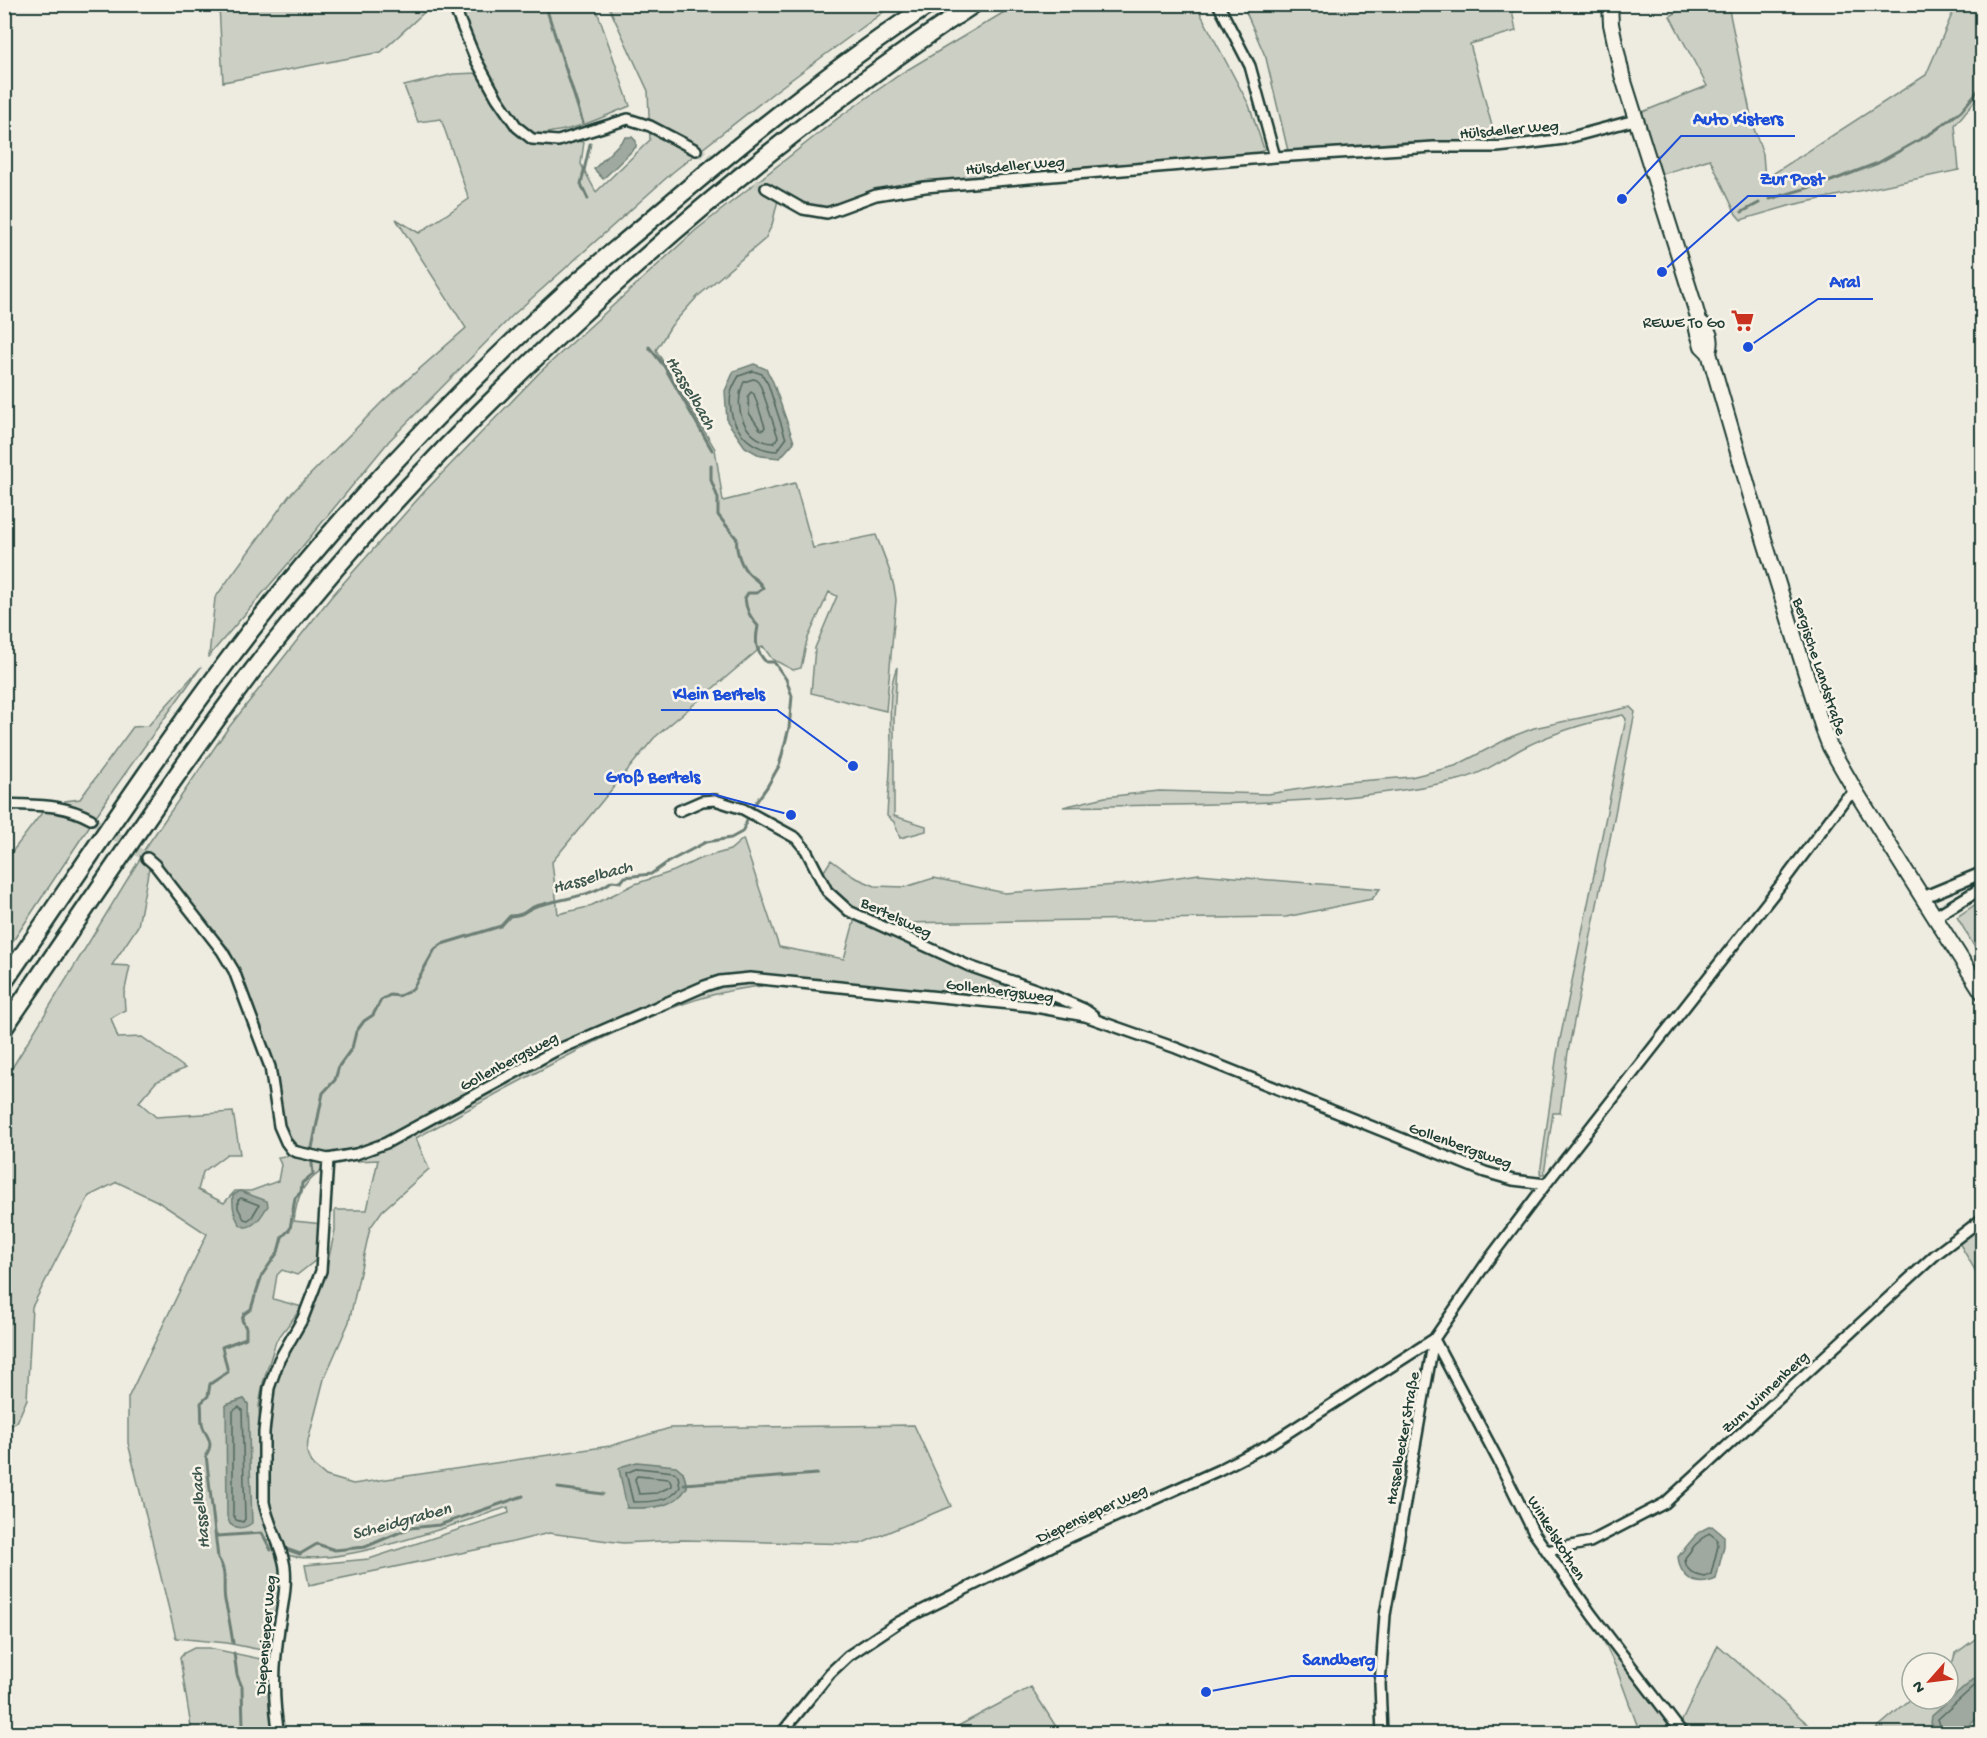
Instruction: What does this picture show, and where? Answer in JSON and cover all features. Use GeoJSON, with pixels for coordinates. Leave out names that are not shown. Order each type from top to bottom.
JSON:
{"type":"FeatureCollection","features":[{"type":"Feature","properties":{"kind":"highway"},"geometry":{"type":"LineString","coordinates":[[4,982],[180,723],[252,628],[312,555],[433,422],[567,291],[668,205],[769,123],[930,4]]}},
{"type":"Feature","properties":{"kind":"highway"},"geometry":{"type":"LineString","coordinates":[[4,1028],[201,741],[273,644],[393,502],[527,364],[680,225],[853,87],[974,4]]}},
{"type":"Feature","properties":{"kind":"main road","name":"Bergische Landstraße"},"geometry":{"type":"LineString","coordinates":[[1610,4],[1617,52],[1635,120],[1699,321],[1707,327],[1712,343],[1709,352],[1823,729],[1833,753],[1856,792],[1983,992]]}},
{"type":"Feature","properties":{"kind":"street"},"geometry":{"type":"LineString","coordinates":[[453,4],[476,60],[497,98],[517,126],[532,139],[558,141],[628,118],[650,126],[696,150]]}},
{"type":"Feature","properties":{"kind":"street"},"geometry":{"type":"LineString","coordinates":[[1218,4],[1250,66],[1275,157]]}},
{"type":"Feature","properties":{"kind":"street","name":"Hülsdeller Weg"},"geometry":{"type":"LineString","coordinates":[[766,188],[803,209],[827,213],[876,195],[925,187],[1275,157],[1434,147],[1497,147],[1564,139],[1635,120]]}},
{"type":"Feature","properties":{"kind":"street"},"geometry":{"type":"LineString","coordinates":[[1546,1184],[1783,882],[1845,799],[1856,792]]}},
{"type":"Feature","properties":{"kind":"street","name":"Bertelsweg"},"geometry":{"type":"LineString","coordinates":[[679,811],[702,801],[715,800],[743,809],[802,843],[821,883],[849,911],[969,966],[1020,983],[1084,1009],[1100,1021]]}},
{"type":"Feature","properties":{"kind":"street"},"geometry":{"type":"LineString","coordinates":[[4,804],[54,806],[78,812],[91,819]]}},
{"type":"Feature","properties":{"kind":"street","name":"Gollenbergsweg"},"geometry":{"type":"LineString","coordinates":[[147,858],[155,865],[215,942],[234,971],[270,1067],[282,1134],[289,1146],[297,1152],[324,1158],[356,1154],[386,1143],[555,1051],[681,995],[720,981],[750,978],[1030,1006],[1100,1021],[1176,1048],[1485,1172],[1513,1180],[1546,1184]]}},
{"type":"Feature","properties":{"kind":"street"},"geometry":{"type":"LineString","coordinates":[[1924,897],[1983,873]]}},
{"type":"Feature","properties":{"kind":"street"},"geometry":{"type":"LineString","coordinates":[[1936,916],[1983,888]]}},
{"type":"Feature","properties":{"kind":"street","name":"Diepensieper Weg"},"geometry":{"type":"LineString","coordinates":[[279,1734],[273,1704],[273,1684],[285,1585],[285,1566],[266,1516],[264,1502],[266,1404],[273,1373],[303,1318],[321,1271],[324,1158]]}},
{"type":"Feature","properties":{"kind":"street","name":"Hasselbecker Straße"},"geometry":{"type":"LineString","coordinates":[[1382,1734],[1380,1684],[1385,1615],[1434,1340],[1487,1262],[1546,1184]]}},
{"type":"Feature","properties":{"kind":"street","name":"Zum Winnenberg"},"geometry":{"type":"LineString","coordinates":[[1547,1551],[1590,1542],[1665,1503],[1935,1255],[1983,1219]]}},
{"type":"Feature","properties":{"kind":"street","name":"Diepensieper Weg"},"geometry":{"type":"LineString","coordinates":[[781,1734],[830,1673],[848,1656],[899,1622],[1070,1537],[1219,1470],[1270,1444],[1434,1340]]}},
{"type":"Feature","properties":{"kind":"street","name":"Winkelskothen"},"geometry":{"type":"LineString","coordinates":[[1434,1340],[1534,1533],[1592,1615],[1683,1734]]}},
{"type":"Feature","properties":{"kind":"shaded area"},"geometry":{"type":"Polygon","coordinates":[[[219,4],[432,5],[381,52],[223,82],[219,4]]]}},
{"type":"Feature","properties":{"kind":"shaded area"},"geometry":{"type":"Polygon","coordinates":[[[456,5],[595,5],[630,106],[572,128],[538,134],[526,128],[514,115],[490,77],[456,5]]]}},
{"type":"Feature","properties":{"kind":"shaded area"},"geometry":{"type":"Polygon","coordinates":[[[608,5],[893,5],[777,90],[673,172],[513,315],[389,441],[209,656],[215,598],[289,496],[383,401],[466,328],[396,219],[419,233],[469,199],[441,119],[418,122],[404,86],[453,74],[478,73],[516,133],[542,145],[584,142],[581,164],[596,192],[650,140],[648,91],[608,5]]]}},
{"type":"Feature","properties":{"kind":"shaded area"},"geometry":{"type":"Polygon","coordinates":[[[1016,5],[1196,5],[1249,105],[1264,149],[1256,155],[1089,167],[924,183],[874,192],[824,209],[812,208],[768,186],[764,193],[778,200],[772,225],[765,239],[697,297],[671,326],[656,350],[715,449],[723,501],[795,483],[813,548],[876,535],[891,575],[896,600],[886,711],[811,693],[815,648],[837,596],[829,592],[807,640],[801,668],[793,670],[772,659],[763,646],[654,738],[552,862],[558,914],[588,907],[635,884],[674,871],[699,859],[730,850],[743,839],[779,947],[844,959],[855,918],[956,965],[1081,1011],[731,978],[559,1045],[380,1143],[332,1156],[301,1148],[290,1139],[285,1128],[275,1066],[237,965],[228,948],[144,850],[226,731],[331,597],[424,492],[540,372],[696,230],[838,118],[902,73],[1016,5]]]}},
{"type":"Feature","properties":{"kind":"shaded area"},"geometry":{"type":"Polygon","coordinates":[[[1243,5],[1511,5],[1516,31],[1470,44],[1496,141],[1404,142],[1288,151],[1266,58],[1243,5]]]}},
{"type":"Feature","properties":{"kind":"shaded area"},"geometry":{"type":"Polygon","coordinates":[[[1690,5],[1728,5],[1753,126],[1763,154],[1765,179],[1926,75],[1956,5],[1982,5],[1982,92],[1955,125],[1959,170],[1792,205],[1741,220],[1710,159],[1659,175],[1640,113],[1707,86],[1670,16],[1690,5]]]}},
{"type":"Feature","properties":{"kind":"shaded area"},"geometry":{"type":"Polygon","coordinates":[[[201,667],[114,789],[5,953],[5,861],[44,810],[61,814],[65,801],[80,799],[133,727],[148,726],[201,667]]]}},
{"type":"Feature","properties":{"kind":"shaded area"},"geometry":{"type":"Polygon","coordinates":[[[897,667],[894,717],[894,816],[926,826],[926,831],[900,838],[894,822],[887,816],[891,755],[891,696],[897,667]]]}},
{"type":"Feature","properties":{"kind":"shaded area"},"geometry":{"type":"Polygon","coordinates":[[[1630,707],[1635,712],[1568,1052],[1560,1113],[1553,1113],[1544,1174],[1540,1174],[1557,1054],[1626,719],[1623,715],[1559,732],[1467,777],[1409,789],[1311,800],[1063,807],[1105,797],[1159,791],[1268,794],[1346,782],[1411,777],[1455,766],[1511,737],[1534,728],[1630,707]]]}},
{"type":"Feature","properties":{"kind":"shaded area"},"geometry":{"type":"Polygon","coordinates":[[[141,857],[149,868],[138,926],[112,965],[130,966],[124,994],[125,1010],[111,1018],[118,1038],[142,1037],[185,1068],[156,1082],[139,1102],[156,1117],[233,1112],[240,1154],[227,1154],[203,1172],[198,1190],[224,1203],[235,1191],[251,1191],[278,1181],[281,1165],[278,1157],[292,1155],[330,1166],[308,1182],[297,1203],[294,1221],[323,1224],[316,1260],[297,1275],[282,1270],[277,1275],[273,1299],[302,1307],[276,1341],[263,1383],[259,1406],[260,1501],[264,1524],[280,1558],[283,1574],[271,1652],[227,1643],[176,1638],[128,1443],[128,1398],[207,1234],[157,1201],[117,1182],[89,1196],[32,1307],[27,1399],[17,1422],[5,1429],[4,1081],[141,857]],[[244,1399],[226,1405],[251,1523],[248,1404],[244,1399]]]}},
{"type":"Feature","properties":{"kind":"shaded area"},"geometry":{"type":"Polygon","coordinates":[[[831,860],[854,877],[875,886],[905,887],[934,878],[1005,893],[1131,884],[1199,874],[1380,889],[1372,899],[1286,917],[897,923],[899,931],[841,900],[821,876],[831,860]]]}},
{"type":"Feature","properties":{"kind":"shaded area"},"geometry":{"type":"Polygon","coordinates":[[[1982,900],[1982,960],[1957,917],[1982,900]]]}},
{"type":"Feature","properties":{"kind":"shaded area"},"geometry":{"type":"Polygon","coordinates":[[[752,980],[775,985],[714,994],[637,1023],[567,1056],[416,1138],[429,1169],[382,1211],[370,1228],[349,1322],[324,1379],[308,1441],[307,1452],[313,1465],[326,1476],[353,1484],[610,1446],[670,1428],[914,1425],[951,1506],[860,1544],[682,1540],[623,1543],[549,1533],[309,1585],[305,1565],[369,1559],[509,1513],[508,1507],[395,1543],[362,1551],[305,1558],[285,1554],[268,1503],[268,1438],[272,1393],[276,1375],[308,1317],[325,1275],[335,1230],[335,1210],[367,1210],[378,1160],[357,1161],[354,1157],[555,1053],[709,988],[752,980]],[[683,1472],[627,1508],[661,1506],[676,1500],[687,1487],[683,1472]]]}},
{"type":"Feature","properties":{"kind":"shaded area"},"geometry":{"type":"Polygon","coordinates":[[[1982,1225],[1982,1282],[1958,1241],[1982,1225]]]}},
{"type":"Feature","properties":{"kind":"shaded area"},"geometry":{"type":"Polygon","coordinates":[[[1596,1625],[1682,1733],[1640,1733],[1617,1670],[1596,1625]]]}},
{"type":"Feature","properties":{"kind":"shaded area"},"geometry":{"type":"Polygon","coordinates":[[[1982,1634],[1982,1733],[1870,1734],[1900,1708],[1900,1711],[1960,1711],[1959,1651],[1982,1634]]]}},
{"type":"Feature","properties":{"kind":"shaded area"},"geometry":{"type":"Polygon","coordinates":[[[1718,1645],[1818,1733],[1697,1733],[1681,1723],[1718,1645]]]}},
{"type":"Feature","properties":{"kind":"shaded area"},"geometry":{"type":"Polygon","coordinates":[[[194,1648],[209,1648],[270,1661],[269,1695],[275,1733],[192,1733],[180,1658],[194,1648]]]}},
{"type":"Feature","properties":{"kind":"shaded area"},"geometry":{"type":"Polygon","coordinates":[[[1031,1687],[1060,1733],[945,1733],[1031,1687]]]}},
{"type":"Feature","properties":{"kind":"water"},"geometry":{"type":"Polygon","coordinates":[[[626,137],[632,137],[636,141],[636,147],[603,179],[594,169],[626,137]]]}},
{"type":"Feature","properties":{"kind":"water"},"geometry":{"type":"Polygon","coordinates":[[[754,364],[766,369],[773,382],[794,442],[780,458],[761,456],[745,447],[727,421],[725,391],[734,371],[754,364]]]}},
{"type":"Feature","properties":{"kind":"water"},"geometry":{"type":"Polygon","coordinates":[[[240,1191],[267,1201],[268,1206],[250,1226],[244,1227],[240,1224],[235,1214],[233,1195],[240,1191]]]}},
{"type":"Feature","properties":{"kind":"water"},"geometry":{"type":"Polygon","coordinates":[[[244,1399],[248,1404],[252,1523],[241,1528],[230,1524],[227,1516],[226,1405],[244,1399]]]}},
{"type":"Feature","properties":{"kind":"water"},"geometry":{"type":"Polygon","coordinates":[[[637,1462],[676,1466],[683,1472],[687,1487],[676,1500],[661,1506],[627,1508],[619,1469],[637,1462]]]}},
{"type":"Feature","properties":{"kind":"water"},"geometry":{"type":"Polygon","coordinates":[[[1712,1526],[1724,1536],[1724,1546],[1716,1579],[1709,1582],[1696,1582],[1682,1571],[1678,1557],[1697,1534],[1712,1526]]]}},
{"type":"Feature","properties":{"kind":"water"},"geometry":{"type":"Polygon","coordinates":[[[1982,1672],[1982,1715],[1959,1733],[1938,1733],[1931,1723],[1932,1716],[1938,1711],[1960,1711],[1960,1691],[1982,1672]]]}},
{"type":"Feature","properties":{"kind":"waterway","name":"Hasselbach"},"geometry":{"type":"LineString","coordinates":[[545,4],[583,123]]}},
{"type":"Feature","properties":{"kind":"waterway"},"geometry":{"type":"LineString","coordinates":[[1770,199],[1831,181],[1878,163],[1933,132],[1961,111],[1982,86]]}},
{"type":"Feature","properties":{"kind":"waterway","name":"Hasselbach"},"geometry":{"type":"LineString","coordinates":[[588,199],[581,184],[590,144]]}},
{"type":"Feature","properties":{"kind":"waterway"},"geometry":{"type":"LineString","coordinates":[[1742,212],[1759,203]]}},
{"type":"Feature","properties":{"kind":"waterway","name":"Hasselbach"},"geometry":{"type":"LineString","coordinates":[[649,347],[664,366],[712,450]]}},
{"type":"Feature","properties":{"kind":"waterway","name":"Hasselbach"},"geometry":{"type":"LineString","coordinates":[[256,1293],[262,1275],[278,1252],[282,1237],[290,1229],[295,1198],[301,1192],[302,1183],[313,1174],[311,1153],[323,1093],[335,1080],[339,1066],[352,1048],[356,1032],[364,1021],[373,1015],[381,1000],[390,995],[399,996],[412,990],[435,949],[442,944],[501,926],[510,916],[523,913],[536,906],[595,891],[612,881],[621,882],[625,877],[651,874],[668,862],[706,842],[731,838],[742,832],[754,805],[779,766],[789,728],[792,696],[786,679],[774,662],[766,662],[758,649],[756,641],[758,626],[749,613],[745,598],[748,593],[757,593],[763,588],[741,563],[737,539],[718,515],[718,498],[711,480],[711,465]]}},
{"type":"Feature","properties":{"kind":"waterway","name":"Hasselbach"},"geometry":{"type":"LineString","coordinates":[[233,1643],[225,1599],[224,1575],[218,1558],[206,1455],[210,1442],[202,1423],[201,1403],[208,1396],[210,1384],[228,1372],[222,1347],[246,1338],[246,1328],[242,1320],[244,1314],[251,1309],[255,1296]]}},
{"type":"Feature","properties":{"kind":"waterway","name":"Scheidgraben"},"geometry":{"type":"LineString","coordinates":[[684,1484],[817,1474]]}},
{"type":"Feature","properties":{"kind":"waterway","name":"Scheidgraben"},"geometry":{"type":"LineString","coordinates":[[558,1488],[603,1494]]}},
{"type":"Feature","properties":{"kind":"waterway","name":"Scheidgraben"},"geometry":{"type":"LineString","coordinates":[[286,1549],[300,1554],[317,1544],[335,1550],[365,1547],[410,1528],[439,1525],[523,1496]]}},
{"type":"Feature","properties":{"kind":"waterway","name":"Scheidgraben"},"geometry":{"type":"LineString","coordinates":[[217,1536],[262,1533],[271,1550]]}},
{"type":"Feature","properties":{"kind":"waterway","name":"Hasselbach"},"geometry":{"type":"LineString","coordinates":[[234,1653],[237,1675],[242,1687],[243,1727],[246,1734]]}},
{"type":"Feature","properties":{"kind":"tunnel"},"geometry":{"type":"LineString","coordinates":[[696,150],[766,188]]}},
{"type":"Feature","properties":{"kind":"tunnel"},"geometry":{"type":"LineString","coordinates":[[91,819],[147,858]]}},
{"type":"Feature","properties":{"kind":"place","name":"Auto Kisters"},"geometry":{"type":"Point","coordinates":[1622,199]}},
{"type":"Feature","properties":{"kind":"place","name":"Zur Post"},"geometry":{"type":"Point","coordinates":[1662,272]}},
{"type":"Feature","properties":{"kind":"place","name":"REWE To Go"},"geometry":{"type":"Point","coordinates":[1743,321]}},
{"type":"Feature","properties":{"kind":"place","name":"Aral"},"geometry":{"type":"Point","coordinates":[1748,347]}},
{"type":"Feature","properties":{"kind":"place","name":"Klein Bertels"},"geometry":{"type":"Point","coordinates":[853,766]}},
{"type":"Feature","properties":{"kind":"place","name":"Groß Bertels"},"geometry":{"type":"Point","coordinates":[791,815]}},
{"type":"Feature","properties":{"kind":"place","name":"Sandberg"},"geometry":{"type":"Point","coordinates":[1206,1692]}}]}
